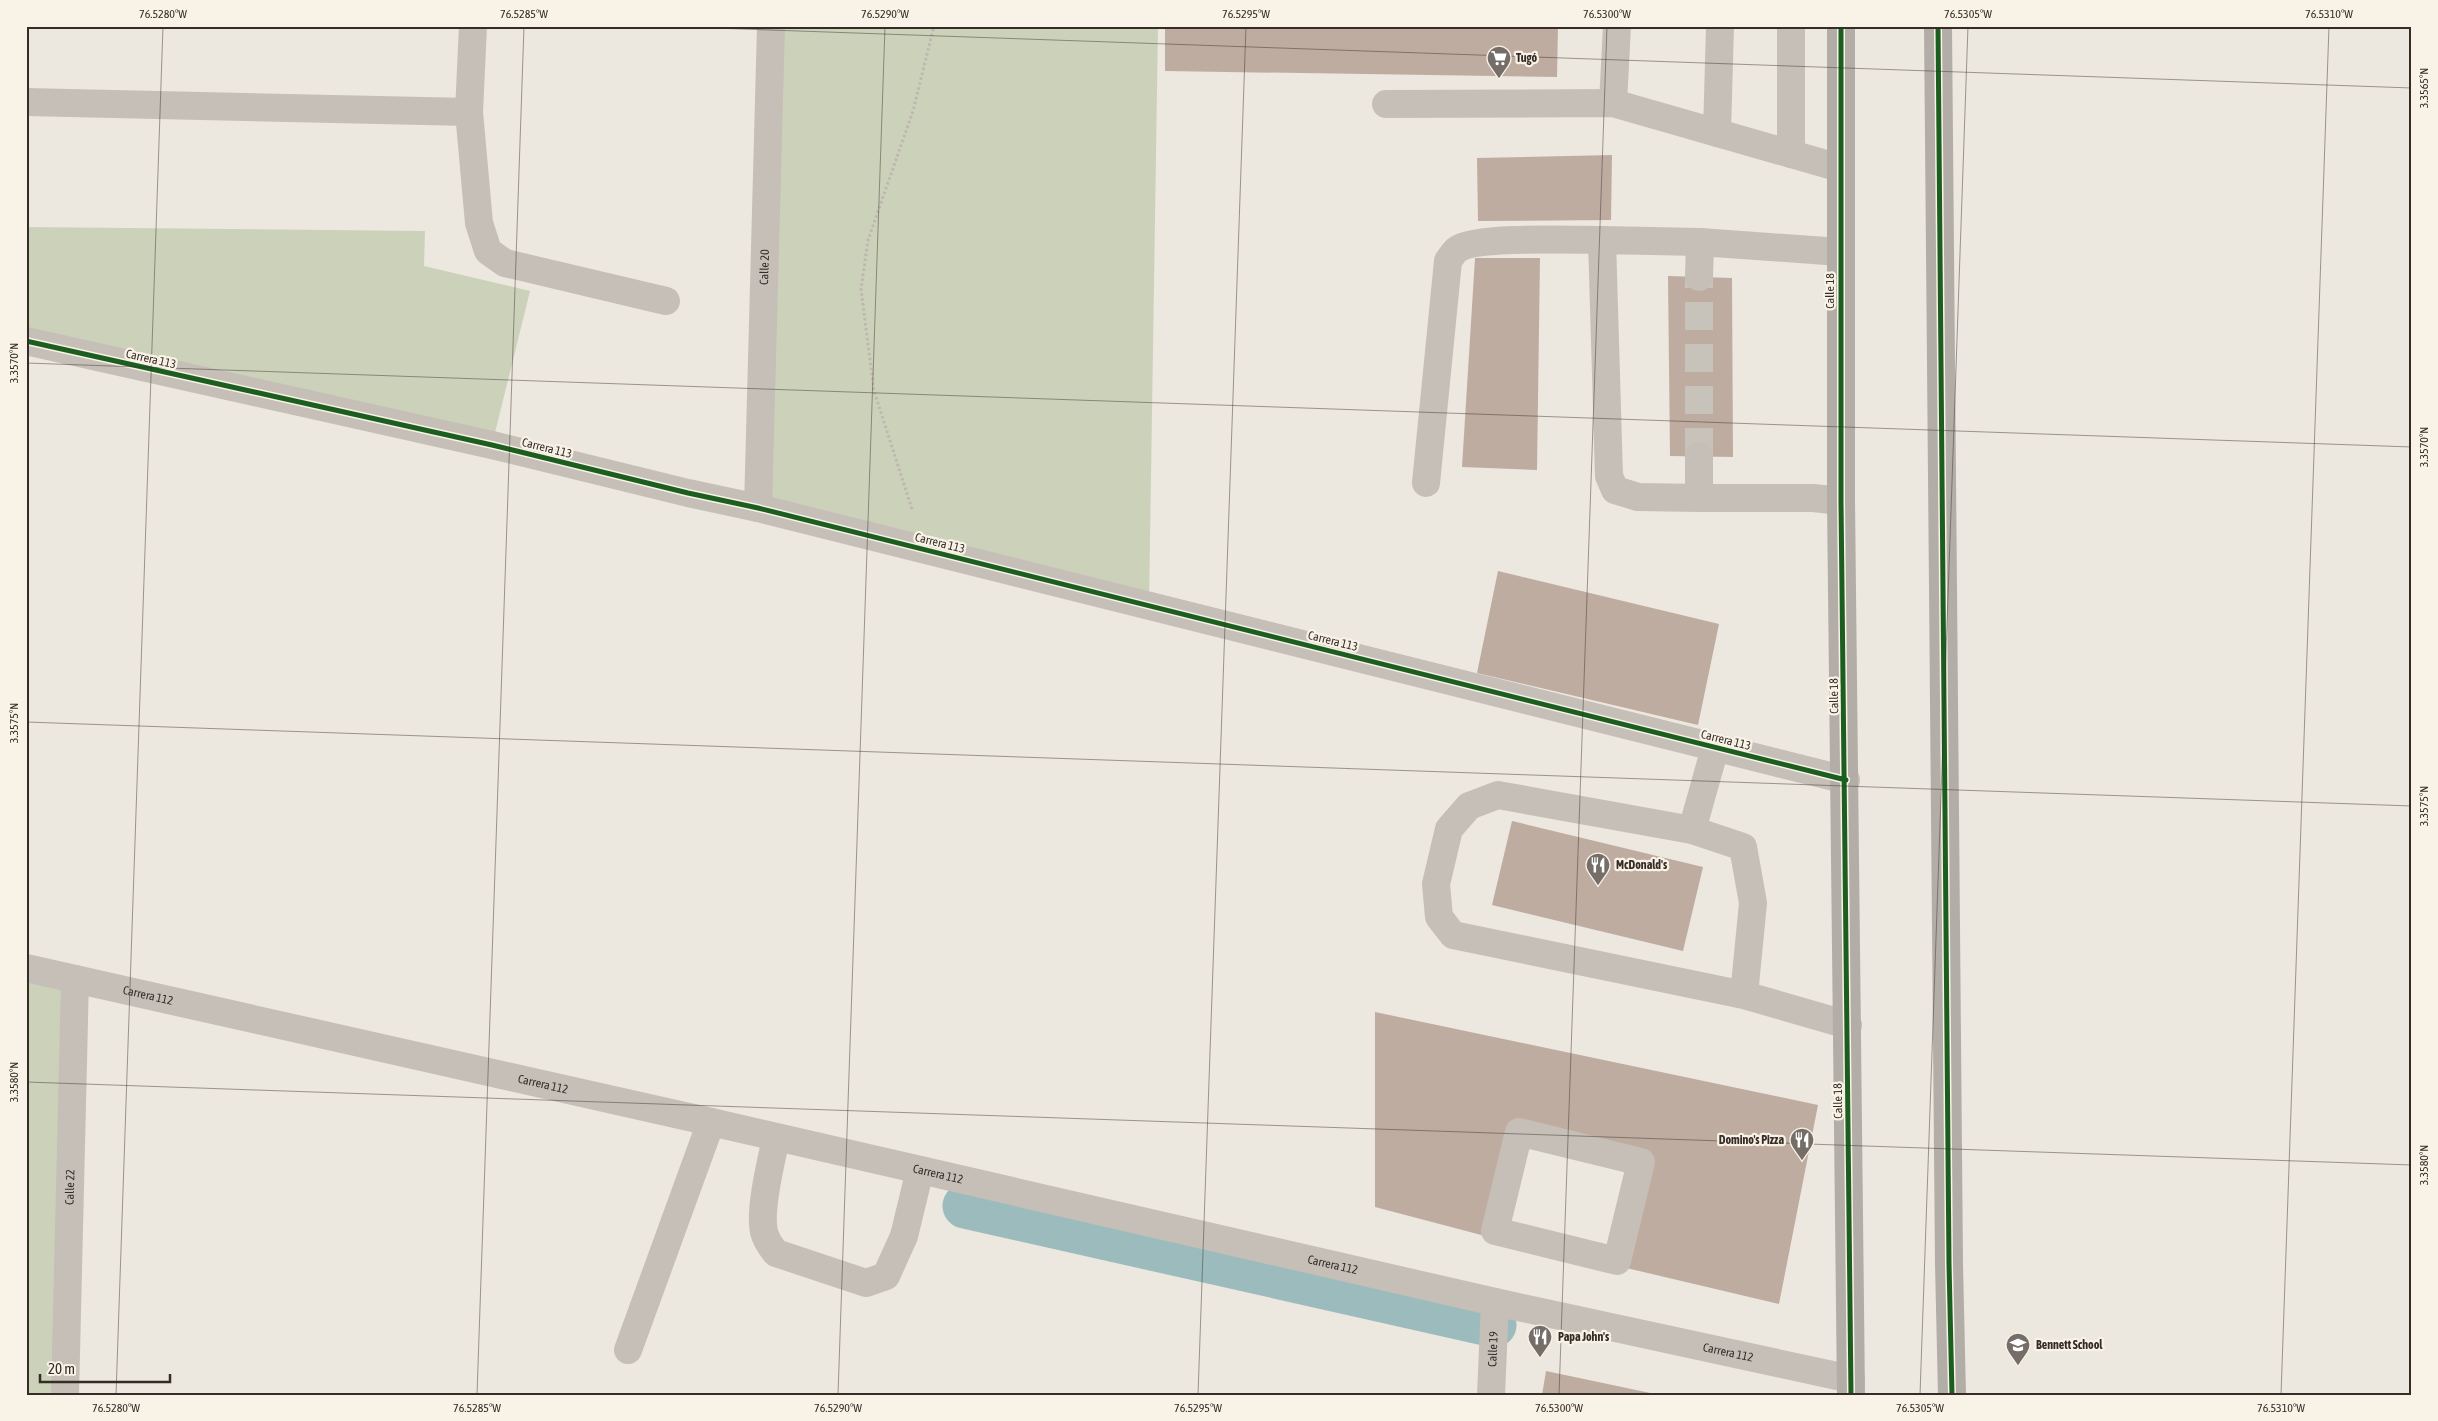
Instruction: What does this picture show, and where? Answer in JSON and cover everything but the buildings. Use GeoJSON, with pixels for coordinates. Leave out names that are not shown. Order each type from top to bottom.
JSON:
{"type":"FeatureCollection","features":[{"type":"Feature","properties":{"kind":"main road","name":"Calle 18"},"geometry":{"type":"LineString","coordinates":[[1840,26],[1841,501],[1846,780],[1851,1387]]}},
{"type":"Feature","properties":{"kind":"main road"},"geometry":{"type":"LineString","coordinates":[[1938,26],[1949,1264],[1952,1395]]}},
{"type":"Feature","properties":{"kind":"street"},"geometry":{"type":"LineString","coordinates":[[473,26],[469,112],[479,223],[488,251],[505,263],[666,301]]}},
{"type":"Feature","properties":{"kind":"street","name":"Calle 20"},"geometry":{"type":"LineString","coordinates":[[758,508],[771,26]]}},
{"type":"Feature","properties":{"kind":"street"},"geometry":{"type":"LineString","coordinates":[[1613,103],[1618,26]]}},
{"type":"Feature","properties":{"kind":"street"},"geometry":{"type":"LineString","coordinates":[[1718,133],[1720,26]]}},
{"type":"Feature","properties":{"kind":"street"},"geometry":{"type":"LineString","coordinates":[[1791,26],[1791,154]]}},
{"type":"Feature","properties":{"kind":"street"},"geometry":{"type":"LineString","coordinates":[[26,102],[469,112]]}},
{"type":"Feature","properties":{"kind":"street"},"geometry":{"type":"LineString","coordinates":[[1386,104],[1613,103],[1840,168]]}},
{"type":"Feature","properties":{"kind":"street"},"geometry":{"type":"LineString","coordinates":[[1426,483],[1448,261],[1458,249],[1473,243],[1554,239],[1700,242],[1840,252]]}},
{"type":"Feature","properties":{"kind":"street"},"geometry":{"type":"LineString","coordinates":[[1602,240],[1609,476],[1616,490],[1638,497],[1813,498],[1841,501]]}},
{"type":"Feature","properties":{"kind":"street"},"geometry":{"type":"LineString","coordinates":[[1699,277],[1700,242]]}},
{"type":"Feature","properties":{"kind":"street","name":"Carrera 113"},"geometry":{"type":"LineString","coordinates":[[26,341],[492,445],[688,494],[758,508],[1846,780]]}},
{"type":"Feature","properties":{"kind":"street"},"geometry":{"type":"LineString","coordinates":[[1699,456],[1699,498]]}},
{"type":"Feature","properties":{"kind":"street"},"geometry":{"type":"LineString","coordinates":[[1692,830],[1715,748]]}},
{"type":"Feature","properties":{"kind":"street"},"geometry":{"type":"LineString","coordinates":[[1744,995],[1753,904],[1743,847],[1692,830],[1498,795],[1470,806],[1449,829],[1436,884],[1439,917],[1453,935],[1744,995],[1848,1024]]}},
{"type":"Feature","properties":{"kind":"street","name":"Carrera 112"},"geometry":{"type":"LineString","coordinates":[[26,968],[711,1122],[1495,1302],[1851,1387]]}},
{"type":"Feature","properties":{"kind":"street","name":"Calle 22"},"geometry":{"type":"LineString","coordinates":[[65,1395],[75,979]]}},
{"type":"Feature","properties":{"kind":"street"},"geometry":{"type":"LineString","coordinates":[[628,1350],[711,1122]]}},
{"type":"Feature","properties":{"kind":"street"},"geometry":{"type":"LineString","coordinates":[[1519,1132],[1641,1162],[1617,1261],[1495,1231],[1519,1132]]}},
{"type":"Feature","properties":{"kind":"street"},"geometry":{"type":"LineString","coordinates":[[776,1138],[765,1191],[764,1232],[769,1244],[776,1253],[866,1283],[886,1276],[904,1236],[920,1170]]}},
{"type":"Feature","properties":{"kind":"street","name":"Calle 19"},"geometry":{"type":"LineString","coordinates":[[1491,1395],[1495,1302]]}},
{"type":"Feature","properties":{"kind":"path"},"geometry":{"type":"LineString","coordinates":[[926,550],[874,391],[861,289],[868,240],[913,111],[934,26]]}},
{"type":"Feature","properties":{"kind":"green space"},"geometry":{"type":"Polygon","coordinates":[[[771,26],[1158,26],[1149,606],[758,508],[771,26]]]}},
{"type":"Feature","properties":{"kind":"green space"},"geometry":{"type":"Polygon","coordinates":[[[26,227],[425,231],[424,266],[530,291],[492,445],[26,341],[26,227]]]}},
{"type":"Feature","properties":{"kind":"green space"},"geometry":{"type":"Polygon","coordinates":[[[26,968],[75,979],[65,1395],[26,1395],[26,968]]]}},
{"type":"Feature","properties":{"kind":"waterway"},"geometry":{"type":"LineString","coordinates":[[965,1206],[1494,1325]]}},
{"type":"Feature","properties":{"kind":"tunnel"},"geometry":{"type":"LineString","coordinates":[[1699,277],[1699,456]]}},
{"type":"Feature","properties":{"kind":"cycle path"},"geometry":{"type":"LineString","coordinates":[[1841,26],[1841,501],[1851,1395]]}},
{"type":"Feature","properties":{"kind":"cycle path"},"geometry":{"type":"LineString","coordinates":[[1938,26],[1949,1264],[1952,1395]]}},
{"type":"Feature","properties":{"kind":"cycle path"},"geometry":{"type":"LineString","coordinates":[[26,341],[492,445],[688,493],[758,508],[1846,780]]}},
{"type":"Feature","properties":{"kind":"place","name":"Tugó"},"geometry":{"type":"Point","coordinates":[1499,79]}},
{"type":"Feature","properties":{"kind":"place","name":"McDonald's"},"geometry":{"type":"Point","coordinates":[1598,886]}},
{"type":"Feature","properties":{"kind":"place","name":"Domino's Pizza"},"geometry":{"type":"Point","coordinates":[1802,1161]}},
{"type":"Feature","properties":{"kind":"place","name":"Papa John's"},"geometry":{"type":"Point","coordinates":[1540,1358]}},
{"type":"Feature","properties":{"kind":"place","name":"Bennett School"},"geometry":{"type":"Point","coordinates":[2018,1366]}}]}
